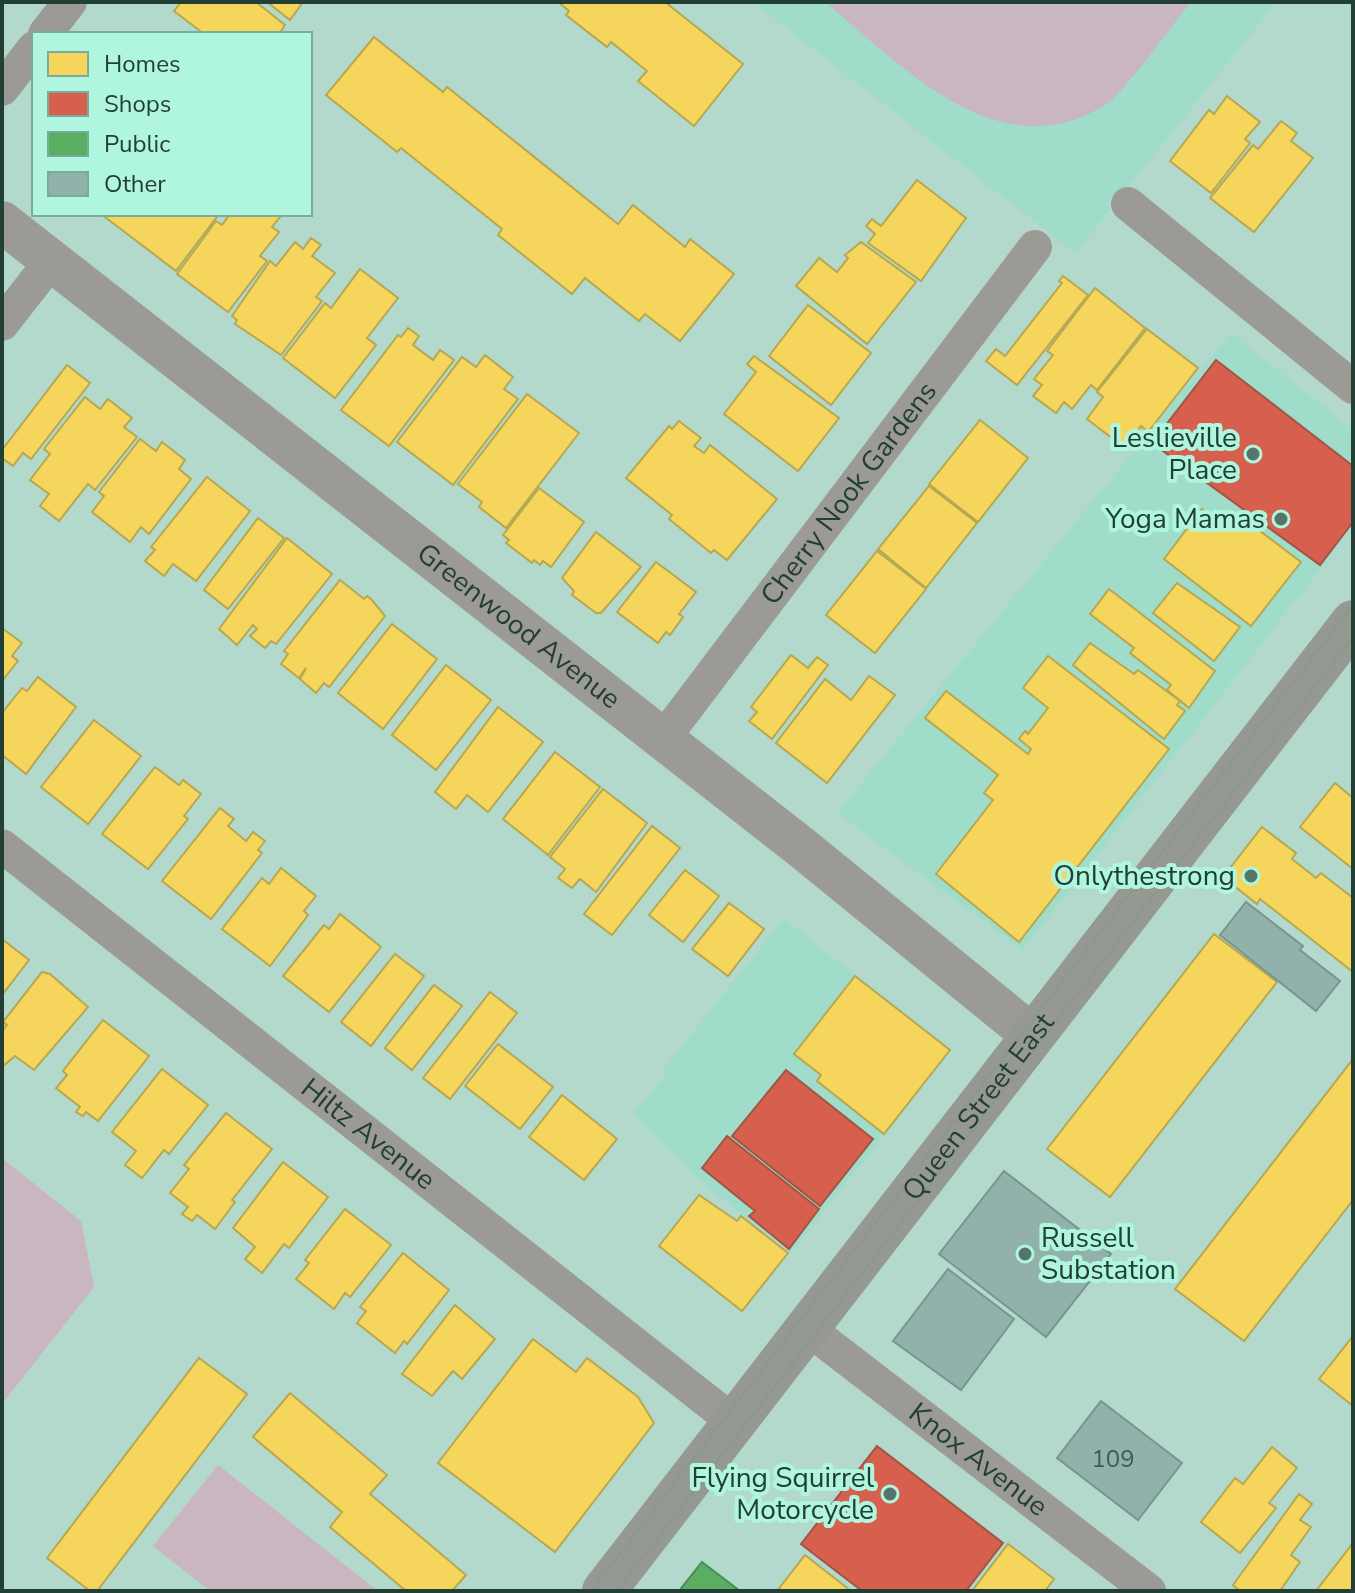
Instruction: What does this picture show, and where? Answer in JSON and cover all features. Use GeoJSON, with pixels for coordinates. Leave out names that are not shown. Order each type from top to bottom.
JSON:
{"type":"FeatureCollection","features":[{"type":"Feature","properties":{"kind":"main road","name":"Queen Street East"},"geometry":{"type":"LineString","coordinates":[[604,1591],[1353,622]]}},
{"type":"Feature","properties":{"kind":"street"},"geometry":{"type":"LineString","coordinates":[[47,32],[70,2]]}},
{"type":"Feature","properties":{"kind":"street"},"geometry":{"type":"LineString","coordinates":[[2,89],[32,51]]}},
{"type":"Feature","properties":{"kind":"street"},"geometry":{"type":"LineString","coordinates":[[1128,204],[1353,387]]}},
{"type":"Feature","properties":{"kind":"street","name":"Greenwood Avenue"},"geometry":{"type":"LineString","coordinates":[[2,222],[663,739],[1032,1035]]}},
{"type":"Feature","properties":{"kind":"street","name":"Cherry Nook Gardens"},"geometry":{"type":"LineString","coordinates":[[663,739],[1035,247]]}},
{"type":"Feature","properties":{"kind":"street"},"geometry":{"type":"LineString","coordinates":[[2,324],[52,260]]}},
{"type":"Feature","properties":{"kind":"street","name":"Hiltz Avenue"},"geometry":{"type":"LineString","coordinates":[[2,846],[734,1422]]}},
{"type":"Feature","properties":{"kind":"street","name":"Knox Avenue"},"geometry":{"type":"LineString","coordinates":[[807,1328],[1149,1591]]}},
{"type":"Feature","properties":{"kind":"shaded area"},"geometry":{"type":"Polygon","coordinates":[[[753,2],[1277,2],[1075,253],[753,2]]]}},
{"type":"Feature","properties":{"kind":"shaded area"},"geometry":{"type":"Polygon","coordinates":[[[825,2],[1191,2],[1136,72],[1105,105],[1065,122],[1027,126],[989,118],[953,102],[919,80],[825,2]]]}},
{"type":"Feature","properties":{"kind":"shaded area"},"geometry":{"type":"Polygon","coordinates":[[[1231,333],[1353,430],[1353,527],[1023,950],[837,813],[1231,333]]]}},
{"type":"Feature","properties":{"kind":"shaded area"},"geometry":{"type":"Polygon","coordinates":[[[784,919],[951,1050],[791,1253],[708,1187],[633,1114],[665,1076],[661,1072],[784,919]]]}},
{"type":"Feature","properties":{"kind":"shaded area"},"geometry":{"type":"Polygon","coordinates":[[[2,1158],[81,1221],[94,1287],[2,1404],[2,1158]]]}},
{"type":"Feature","properties":{"kind":"shaded area"},"geometry":{"type":"Polygon","coordinates":[[[218,1465],[378,1591],[210,1591],[153,1546],[218,1465]]]}},
{"type":"Feature","properties":{"kind":"building: Homes"},"geometry":{"type":"Polygon","coordinates":[[[181,2],[256,2],[285,25],[280,32],[201,32],[174,11],[181,2]]]}},
{"type":"Feature","properties":{"kind":"building: Homes"},"geometry":{"type":"Polygon","coordinates":[[[267,2],[303,2],[290,20],[267,2]]]}},
{"type":"Feature","properties":{"kind":"building: Homes"},"geometry":{"type":"Polygon","coordinates":[[[558,2],[665,2],[743,64],[694,126],[638,81],[647,71],[611,42],[607,47],[566,15],[569,11],[558,2]]]}},
{"type":"Feature","properties":{"kind":"building: Homes"},"geometry":{"type":"Polygon","coordinates":[[[374,37],[443,92],[447,87],[618,224],[633,205],[685,247],[690,239],[734,274],[680,341],[645,314],[639,321],[585,278],[572,294],[498,235],[502,229],[401,148],[397,152],[326,95],[374,37]]]}},
{"type":"Feature","properties":{"kind":"building: Homes"},"geometry":{"type":"Polygon","coordinates":[[[1227,96],[1260,122],[1245,139],[1250,143],[1211,193],[1170,161],[1209,110],[1214,114],[1227,96]]]}},
{"type":"Feature","properties":{"kind":"building: Homes"},"geometry":{"type":"Polygon","coordinates":[[[1281,121],[1297,133],[1291,141],[1313,158],[1254,232],[1210,198],[1253,145],[1258,149],[1281,121]]]}},
{"type":"Feature","properties":{"kind":"building: Homes"},"geometry":{"type":"Polygon","coordinates":[[[917,180],[966,218],[921,281],[868,243],[875,234],[866,226],[872,219],[881,226],[917,180]]]}},
{"type":"Feature","properties":{"kind":"building: Homes"},"geometry":{"type":"Polygon","coordinates":[[[104,216],[217,216],[176,271],[104,216]]]}},
{"type":"Feature","properties":{"kind":"building: Homes"},"geometry":{"type":"Polygon","coordinates":[[[229,216],[280,217],[272,227],[279,232],[260,256],[267,261],[228,312],[177,274],[216,221],[222,225],[229,216]]]}},
{"type":"Feature","properties":{"kind":"building: Homes"},"geometry":{"type":"Polygon","coordinates":[[[311,238],[321,245],[312,256],[335,273],[316,297],[322,301],[281,355],[235,324],[237,320],[232,316],[270,261],[276,266],[295,242],[303,249],[311,238]]]}},
{"type":"Feature","properties":{"kind":"building: Homes"},"geometry":{"type":"Polygon","coordinates":[[[861,242],[916,282],[867,344],[796,286],[819,258],[837,272],[848,258],[845,255],[861,242]]]}},
{"type":"Feature","properties":{"kind":"building: Homes"},"geometry":{"type":"Polygon","coordinates":[[[360,269],[398,298],[367,338],[376,345],[335,398],[283,358],[325,303],[331,308],[360,269]]]}},
{"type":"Feature","properties":{"kind":"building: Homes"},"geometry":{"type":"Polygon","coordinates":[[[1063,276],[1088,295],[1017,385],[986,361],[996,349],[1005,356],[1062,283],[1059,281],[1063,276]]]}},
{"type":"Feature","properties":{"kind":"building: Homes"},"geometry":{"type":"Polygon","coordinates":[[[1095,288],[1145,328],[1097,390],[1091,385],[1072,409],[1064,402],[1056,413],[1033,396],[1042,385],[1034,379],[1053,355],[1047,351],[1095,288]]]}},
{"type":"Feature","properties":{"kind":"building: Homes"},"geometry":{"type":"Polygon","coordinates":[[[808,305],[871,353],[831,405],[769,356],[808,305]]]}},
{"type":"Feature","properties":{"kind":"building: Homes"},"geometry":{"type":"Polygon","coordinates":[[[408,328],[419,336],[413,345],[433,360],[440,350],[454,360],[389,446],[341,410],[398,335],[401,337],[408,328]]]}},
{"type":"Feature","properties":{"kind":"building: Homes"},"geometry":{"type":"Polygon","coordinates":[[[1147,329],[1198,368],[1148,432],[1141,426],[1125,448],[1087,419],[1103,397],[1097,392],[1147,329]]]}},
{"type":"Feature","properties":{"kind":"building: Homes"},"geometry":{"type":"Polygon","coordinates":[[[485,355],[513,377],[504,389],[518,399],[453,485],[397,442],[462,357],[476,367],[485,355]]]}},
{"type":"Feature","properties":{"kind":"building: Homes"},"geometry":{"type":"Polygon","coordinates":[[[754,356],[839,418],[798,471],[724,414],[756,372],[747,364],[754,356]]]}},
{"type":"Feature","properties":{"kind":"building: Homes"},"geometry":{"type":"Polygon","coordinates":[[[67,365],[90,383],[31,459],[23,453],[13,466],[2,458],[2,450],[67,365]]]}},
{"type":"Feature","properties":{"kind":"building: Homes"},"geometry":{"type":"Polygon","coordinates":[[[527,394],[579,433],[506,528],[479,507],[482,502],[458,484],[527,394]]]}},
{"type":"Feature","properties":{"kind":"building: Homes"},"geometry":{"type":"Polygon","coordinates":[[[85,397],[100,409],[108,399],[132,418],[124,427],[137,437],[95,490],[88,484],[59,521],[40,506],[49,494],[30,480],[50,454],[44,449],[85,397]]]}},
{"type":"Feature","properties":{"kind":"building: Homes"},"geometry":{"type":"Polygon","coordinates":[[[980,420],[1028,458],[978,522],[929,484],[980,420]]]}},
{"type":"Feature","properties":{"kind":"building: Homes"},"geometry":{"type":"Polygon","coordinates":[[[679,421],[701,438],[694,446],[704,453],[710,445],[777,499],[727,560],[714,550],[711,553],[669,519],[672,515],[626,478],[669,426],[672,429],[679,421]]]}},
{"type":"Feature","properties":{"kind":"building: Homes"},"geometry":{"type":"Polygon","coordinates":[[[140,439],[156,451],[162,442],[185,460],[179,469],[191,479],[149,534],[141,527],[130,542],[92,512],[104,496],[99,492],[140,439]]]}},
{"type":"Feature","properties":{"kind":"building: Homes"},"geometry":{"type":"Polygon","coordinates":[[[207,477],[250,511],[196,581],[173,564],[164,576],[145,561],[155,550],[151,547],[207,477]]]}},
{"type":"Feature","properties":{"kind":"building: Homes"},"geometry":{"type":"Polygon","coordinates":[[[929,486],[977,523],[926,588],[878,549],[929,486]]]}},
{"type":"Feature","properties":{"kind":"building: Homes"},"geometry":{"type":"Polygon","coordinates":[[[539,488],[584,522],[551,567],[543,561],[540,565],[534,560],[532,563],[506,543],[509,540],[503,535],[539,488]]]}},
{"type":"Feature","properties":{"kind":"building: Homes"},"geometry":{"type":"Polygon","coordinates":[[[1202,509],[1217,520],[1222,513],[1243,529],[1248,522],[1301,562],[1251,626],[1164,559],[1202,509]]]}},
{"type":"Feature","properties":{"kind":"building: Homes"},"geometry":{"type":"Polygon","coordinates":[[[258,518],[284,538],[228,609],[204,590],[258,518]]]}},
{"type":"Feature","properties":{"kind":"building: Homes"},"geometry":{"type":"Polygon","coordinates":[[[596,532],[641,567],[601,613],[596,613],[572,595],[574,591],[562,578],[596,532]]]}},
{"type":"Feature","properties":{"kind":"building: Homes"},"geometry":{"type":"Polygon","coordinates":[[[287,538],[332,574],[276,644],[271,641],[265,648],[250,636],[257,629],[253,625],[237,645],[219,629],[287,538]]]}},
{"type":"Feature","properties":{"kind":"building: Homes"},"geometry":{"type":"Polygon","coordinates":[[[877,551],[926,589],[875,653],[826,615],[877,551]]]}},
{"type":"Feature","properties":{"kind":"building: Homes"},"geometry":{"type":"Polygon","coordinates":[[[656,562],[696,592],[679,614],[683,617],[670,635],[666,632],[658,643],[617,612],[656,562]]]}},
{"type":"Feature","properties":{"kind":"building: Homes"},"geometry":{"type":"Polygon","coordinates":[[[340,580],[364,599],[367,596],[372,600],[385,616],[329,687],[324,683],[316,693],[300,679],[306,668],[299,678],[281,664],[288,654],[284,651],[340,580]]]}},
{"type":"Feature","properties":{"kind":"building: Homes"},"geometry":{"type":"Polygon","coordinates":[[[1177,583],[1240,627],[1214,661],[1153,613],[1177,583]]]}},
{"type":"Feature","properties":{"kind":"building: Homes"},"geometry":{"type":"Polygon","coordinates":[[[1109,589],[1215,671],[1189,708],[1167,690],[1171,685],[1130,653],[1134,648],[1090,614],[1109,589]]]}},
{"type":"Feature","properties":{"kind":"building: Homes"},"geometry":{"type":"Polygon","coordinates":[[[392,624],[437,659],[383,729],[338,693],[392,624]]]}},
{"type":"Feature","properties":{"kind":"building: Homes"},"geometry":{"type":"Polygon","coordinates":[[[2,628],[22,643],[12,656],[18,661],[2,681],[2,628]]]}},
{"type":"Feature","properties":{"kind":"building: Homes"},"geometry":{"type":"Polygon","coordinates":[[[1090,643],[1134,674],[1138,670],[1180,701],[1177,705],[1185,711],[1164,739],[1073,665],[1090,643]]]}},
{"type":"Feature","properties":{"kind":"building: Homes"},"geometry":{"type":"Polygon","coordinates":[[[791,655],[808,668],[817,657],[828,665],[772,739],[749,721],[757,712],[751,707],[791,655]]]}},
{"type":"Feature","properties":{"kind":"building: Homes"},"geometry":{"type":"Polygon","coordinates":[[[1048,656],[1169,749],[1019,942],[936,874],[993,800],[984,793],[998,775],[925,718],[946,691],[1028,754],[1031,749],[1019,739],[1025,731],[1028,734],[1048,708],[1023,688],[1048,656]]]}},
{"type":"Feature","properties":{"kind":"building: Homes"},"geometry":{"type":"Polygon","coordinates":[[[446,665],[491,700],[436,770],[392,735],[446,665]]]}},
{"type":"Feature","properties":{"kind":"building: Homes"},"geometry":{"type":"Polygon","coordinates":[[[869,676],[895,695],[827,783],[776,743],[825,679],[851,700],[869,676]]]}},
{"type":"Feature","properties":{"kind":"building: Homes"},"geometry":{"type":"Polygon","coordinates":[[[38,677],[76,707],[26,774],[2,755],[2,713],[22,688],[27,691],[38,677]]]}},
{"type":"Feature","properties":{"kind":"building: Homes"},"geometry":{"type":"Polygon","coordinates":[[[498,707],[543,742],[488,812],[467,795],[456,809],[435,792],[498,707]]]}},
{"type":"Feature","properties":{"kind":"building: Homes"},"geometry":{"type":"Polygon","coordinates":[[[94,720],[141,756],[88,824],[41,787],[94,720]]]}},
{"type":"Feature","properties":{"kind":"building: Homes"},"geometry":{"type":"Polygon","coordinates":[[[555,752],[600,787],[548,855],[503,819],[555,752]]]}},
{"type":"Feature","properties":{"kind":"building: Homes"},"geometry":{"type":"Polygon","coordinates":[[[155,767],[179,785],[183,780],[201,794],[184,816],[188,819],[148,869],[102,834],[155,767]]]}},
{"type":"Feature","properties":{"kind":"building: Homes"},"geometry":{"type":"Polygon","coordinates":[[[1335,783],[1353,798],[1353,869],[1300,827],[1335,783]]]}},
{"type":"Feature","properties":{"kind":"building: Homes"},"geometry":{"type":"Polygon","coordinates":[[[603,789],[647,823],[596,892],[580,879],[572,888],[558,878],[565,869],[550,857],[603,789]]]}},
{"type":"Feature","properties":{"kind":"building: Homes"},"geometry":{"type":"Polygon","coordinates":[[[220,808],[234,819],[228,826],[246,841],[253,832],[265,841],[258,850],[262,853],[211,919],[162,881],[220,808]]]}},
{"type":"Feature","properties":{"kind":"building: Homes"},"geometry":{"type":"Polygon","coordinates":[[[652,826],[680,848],[612,935],[584,914],[652,826]]]}},
{"type":"Feature","properties":{"kind":"building: Homes"},"geometry":{"type":"Polygon","coordinates":[[[1262,827],[1296,853],[1292,859],[1316,878],[1321,873],[1353,898],[1353,972],[1260,899],[1257,904],[1223,877],[1262,827]]]}},
{"type":"Feature","properties":{"kind":"building: Homes"},"geometry":{"type":"Polygon","coordinates":[[[281,868],[316,896],[304,911],[308,915],[270,966],[222,929],[262,878],[269,884],[281,868]]]}},
{"type":"Feature","properties":{"kind":"building: Homes"},"geometry":{"type":"Polygon","coordinates":[[[685,870],[719,896],[683,942],[649,915],[685,870]]]}},
{"type":"Feature","properties":{"kind":"building: Homes"},"geometry":{"type":"Polygon","coordinates":[[[729,903],[764,929],[728,976],[692,949],[729,903]]]}},
{"type":"Feature","properties":{"kind":"building: Homes"},"geometry":{"type":"Polygon","coordinates":[[[340,914],[381,947],[329,1012],[283,976],[324,925],[329,929],[340,914]]]}},
{"type":"Feature","properties":{"kind":"building: Homes"},"geometry":{"type":"Polygon","coordinates":[[[1214,934],[1277,982],[1110,1197],[1047,1149],[1214,934]]]}},
{"type":"Feature","properties":{"kind":"building: Homes"},"geometry":{"type":"Polygon","coordinates":[[[2,939],[29,960],[2,995],[2,939]]]}},
{"type":"Feature","properties":{"kind":"building: Homes"},"geometry":{"type":"Polygon","coordinates":[[[395,954],[424,976],[371,1046],[341,1022],[395,954]]]}},
{"type":"Feature","properties":{"kind":"building: Homes"},"geometry":{"type":"Polygon","coordinates":[[[42,972],[50,974],[88,1007],[34,1070],[15,1056],[2,1067],[2,1031],[7,1025],[3,1022],[42,972]]]}},
{"type":"Feature","properties":{"kind":"building: Homes"},"geometry":{"type":"Polygon","coordinates":[[[855,976],[950,1050],[884,1134],[817,1081],[821,1075],[794,1054],[855,976]]]}},
{"type":"Feature","properties":{"kind":"building: Homes"},"geometry":{"type":"Polygon","coordinates":[[[434,985],[462,1006],[412,1070],[385,1048],[434,985]]]}},
{"type":"Feature","properties":{"kind":"building: Homes"},"geometry":{"type":"Polygon","coordinates":[[[490,992],[517,1013],[450,1099],[423,1078],[490,992]]]}},
{"type":"Feature","properties":{"kind":"building: Homes"},"geometry":{"type":"Polygon","coordinates":[[[103,1020],[149,1056],[98,1121],[86,1112],[83,1116],[76,1112],[80,1107],[56,1088],[67,1075],[63,1071],[103,1020]]]}},
{"type":"Feature","properties":{"kind":"building: Homes"},"geometry":{"type":"Polygon","coordinates":[[[498,1044],[553,1087],[520,1129],[465,1086],[498,1044]]]}},
{"type":"Feature","properties":{"kind":"building: Homes"},"geometry":{"type":"Polygon","coordinates":[[[1353,1059],[1353,1200],[1244,1341],[1175,1289],[1353,1059]]]}},
{"type":"Feature","properties":{"kind":"building: Homes"},"geometry":{"type":"Polygon","coordinates":[[[162,1069],[208,1105],[169,1154],[164,1150],[142,1178],[125,1165],[136,1151],[112,1132],[162,1069]]]}},
{"type":"Feature","properties":{"kind":"building: Homes"},"geometry":{"type":"Polygon","coordinates":[[[562,1095],[617,1139],[584,1180],[529,1137],[562,1095]]]}},
{"type":"Feature","properties":{"kind":"building: Homes"},"geometry":{"type":"Polygon","coordinates":[[[226,1113],[272,1149],[232,1200],[235,1202],[215,1229],[197,1215],[192,1221],[182,1214],[188,1207],[170,1193],[189,1169],[184,1165],[226,1113]]]}},
{"type":"Feature","properties":{"kind":"building: Homes"},"geometry":{"type":"Polygon","coordinates":[[[283,1162],[328,1197],[289,1248],[284,1244],[262,1273],[245,1259],[255,1247],[233,1228],[283,1162]]]}},
{"type":"Feature","properties":{"kind":"building: Homes"},"geometry":{"type":"Polygon","coordinates":[[[699,1195],[737,1221],[741,1216],[788,1253],[742,1311],[659,1246],[699,1195]]]}},
{"type":"Feature","properties":{"kind":"building: Homes"},"geometry":{"type":"Polygon","coordinates":[[[345,1209],[391,1245],[350,1297],[345,1293],[334,1309],[296,1279],[309,1263],[305,1260],[345,1209]]]}},
{"type":"Feature","properties":{"kind":"building: Homes"},"geometry":{"type":"Polygon","coordinates":[[[403,1253],[449,1290],[407,1344],[404,1341],[395,1353],[357,1323],[366,1311],[360,1307],[403,1253]]]}},
{"type":"Feature","properties":{"kind":"building: Homes"},"geometry":{"type":"Polygon","coordinates":[[[455,1305],[495,1339],[462,1379],[453,1371],[432,1396],[402,1374],[455,1305]]]}},
{"type":"Feature","properties":{"kind":"building: Homes"},"geometry":{"type":"Polygon","coordinates":[[[1353,1336],[1353,1406],[1319,1379],[1353,1336]]]}},
{"type":"Feature","properties":{"kind":"building: Homes"},"geometry":{"type":"Polygon","coordinates":[[[533,1339],[576,1372],[587,1358],[638,1397],[654,1423],[555,1552],[438,1463],[533,1339]]]}},
{"type":"Feature","properties":{"kind":"building: Homes"},"geometry":{"type":"Polygon","coordinates":[[[199,1358],[247,1394],[97,1591],[90,1591],[47,1558],[199,1358]]]}},
{"type":"Feature","properties":{"kind":"building: Homes"},"geometry":{"type":"Polygon","coordinates":[[[290,1393],[387,1475],[370,1494],[466,1575],[452,1591],[406,1591],[330,1527],[342,1512],[253,1437],[290,1393]]]}},
{"type":"Feature","properties":{"kind":"building: Homes"},"geometry":{"type":"Polygon","coordinates":[[[1272,1447],[1297,1468],[1269,1503],[1276,1508],[1240,1553],[1201,1522],[1235,1478],[1243,1484],[1272,1447]]]}},
{"type":"Feature","properties":{"kind":"building: Homes"},"geometry":{"type":"Polygon","coordinates":[[[1299,1494],[1312,1504],[1300,1520],[1311,1527],[1291,1555],[1300,1562],[1280,1591],[1240,1591],[1233,1585],[1299,1494]]]}},
{"type":"Feature","properties":{"kind":"building: Homes"},"geometry":{"type":"Polygon","coordinates":[[[1353,1543],[1353,1591],[1316,1591],[1353,1543]]]}},
{"type":"Feature","properties":{"kind":"building: Homes"},"geometry":{"type":"Polygon","coordinates":[[[1008,1544],[1054,1579],[1045,1591],[972,1591],[1008,1544]]]}},
{"type":"Feature","properties":{"kind":"building: Homes"},"geometry":{"type":"Polygon","coordinates":[[[805,1555],[851,1591],[777,1591],[805,1555]]]}},
{"type":"Feature","properties":{"kind":"building: Shops","name":"Leslieville Place"},"geometry":{"type":"Polygon","coordinates":[[[1216,360],[1353,466],[1353,522],[1320,565],[1152,443],[1216,360]]]}},
{"type":"Feature","properties":{"kind":"building: Shops"},"geometry":{"type":"Polygon","coordinates":[[[786,1070],[873,1139],[820,1206],[732,1136],[786,1070]]]}},
{"type":"Feature","properties":{"kind":"building: Shops"},"geometry":{"type":"Polygon","coordinates":[[[727,1136],[819,1209],[789,1249],[749,1216],[755,1211],[702,1168],[727,1136]]]}},
{"type":"Feature","properties":{"kind":"building: Shops","name":"Flying Squirrel Motorcycle"},"geometry":{"type":"Polygon","coordinates":[[[877,1446],[1003,1543],[966,1591],[862,1591],[801,1544],[877,1446]]]}},
{"type":"Feature","properties":{"kind":"building: Public"},"geometry":{"type":"Polygon","coordinates":[[[702,1562],[740,1591],[679,1591],[702,1562]]]}},
{"type":"Feature","properties":{"kind":"building: Other"},"geometry":{"type":"Polygon","coordinates":[[[1246,902],[1303,946],[1300,950],[1340,981],[1316,1011],[1220,935],[1246,902]]]}},
{"type":"Feature","properties":{"kind":"building: Other","name":"Russell Substation"},"geometry":{"type":"Polygon","coordinates":[[[1004,1171],[1111,1254],[1046,1337],[939,1254],[1004,1171]]]}},
{"type":"Feature","properties":{"kind":"building: Other"},"geometry":{"type":"Polygon","coordinates":[[[948,1269],[1014,1319],[961,1390],[893,1341],[948,1269]]]}},
{"type":"Feature","properties":{"kind":"building: Other"},"geometry":{"type":"Polygon","coordinates":[[[1101,1401],[1182,1463],[1138,1520],[1057,1458],[1101,1401]]]}},
{"type":"Feature","properties":{"kind":"tram line"},"geometry":{"type":"LineString","coordinates":[[591,1591],[1353,605]]}},
{"type":"Feature","properties":{"kind":"tram line"},"geometry":{"type":"LineString","coordinates":[[617,1591],[1353,637]]}},
{"type":"Feature","properties":{"kind":"place","name":"Leslieville Place"},"geometry":{"type":"Point","coordinates":[1253,454]}},
{"type":"Feature","properties":{"kind":"place","name":"Yoga Mamas"},"geometry":{"type":"Point","coordinates":[1281,519]}},
{"type":"Feature","properties":{"kind":"place","name":"Onlythestrong"},"geometry":{"type":"Point","coordinates":[1251,876]}},
{"type":"Feature","properties":{"kind":"place","name":"Russell Substation"},"geometry":{"type":"Point","coordinates":[1025,1254]}},
{"type":"Feature","properties":{"kind":"place","name":"Flying Squirrel Motorcycle"},"geometry":{"type":"Point","coordinates":[890,1494]}}]}
